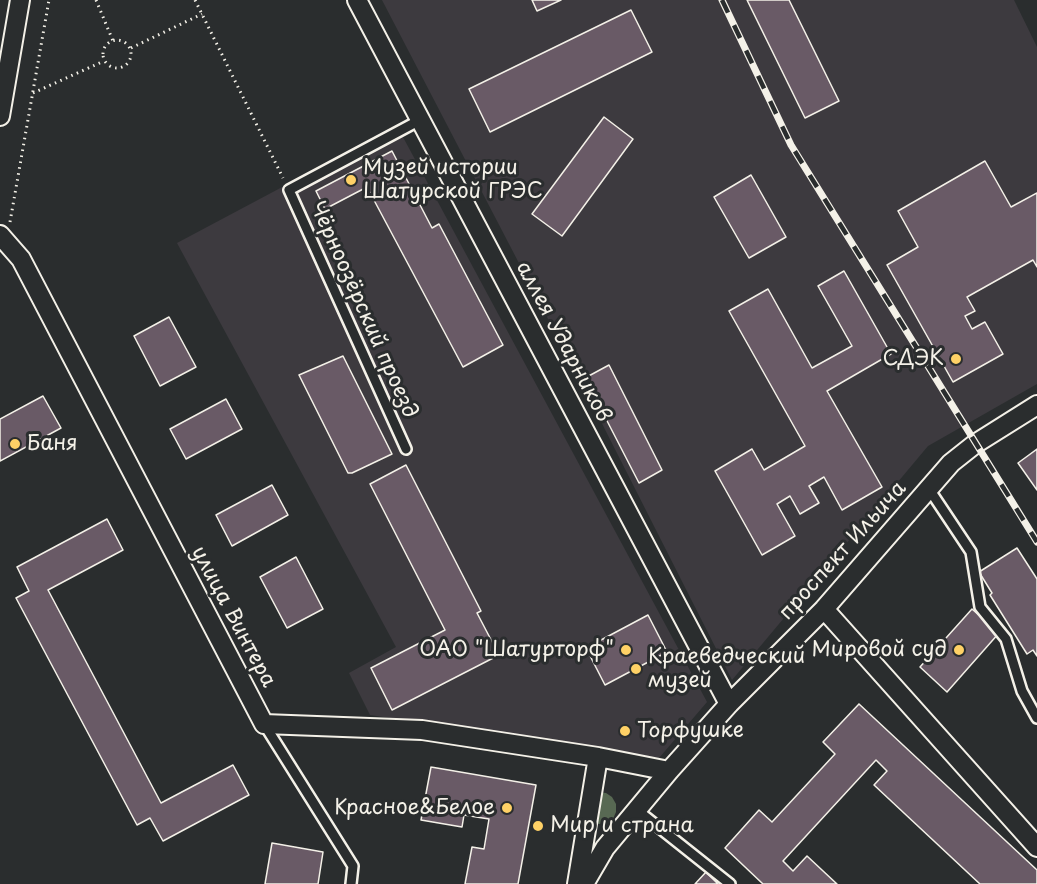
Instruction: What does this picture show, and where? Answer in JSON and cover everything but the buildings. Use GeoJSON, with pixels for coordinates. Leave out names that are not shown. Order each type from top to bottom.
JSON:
{"type":"FeatureCollection","features":[{"type":"Feature","properties":{"kind":"street"},"geometry":{"type":"LineString","coordinates":[[0,116],[20,0]]}},
{"type":"Feature","properties":{"kind":"street","name":"аллея Ударников"},"geometry":{"type":"LineString","coordinates":[[357,0],[729,705]]}},
{"type":"Feature","properties":{"kind":"street","name":"улица Винтера"},"geometry":{"type":"LineString","coordinates":[[3,239],[21,259],[264,724]]}},
{"type":"Feature","properties":{"kind":"street","name":"проспект Ильича"},"geometry":{"type":"LineString","coordinates":[[584,884],[605,848],[669,771],[729,705],[824,609],[951,463],[975,444],[1037,405]]}},
{"type":"Feature","properties":{"kind":"street"},"geometry":{"type":"LineString","coordinates":[[824,609],[1037,847]]}},
{"type":"Feature","properties":{"kind":"street"},"geometry":{"type":"LineString","coordinates":[[264,724],[422,730],[598,757],[669,771]]}},
{"type":"Feature","properties":{"kind":"street"},"geometry":{"type":"LineString","coordinates":[[577,884],[598,757]]}},
{"type":"Feature","properties":{"kind":"lane","name":"Чёрноозёрский проезд"},"geometry":{"type":"LineString","coordinates":[[406,449],[289,190],[420,120]]}},
{"type":"Feature","properties":{"kind":"lane"},"geometry":{"type":"LineString","coordinates":[[929,489],[971,552],[980,607],[1006,639],[1022,691],[1037,718]]}},
{"type":"Feature","properties":{"kind":"lane"},"geometry":{"type":"LineString","coordinates":[[264,724],[353,866],[351,884]]}},
{"type":"Feature","properties":{"kind":"lane"},"geometry":{"type":"LineString","coordinates":[[638,810],[730,884]]}},
{"type":"Feature","properties":{"kind":"path"},"geometry":{"type":"LineString","coordinates":[[3,239],[33,93],[49,0]]}},
{"type":"Feature","properties":{"kind":"path"},"geometry":{"type":"LineString","coordinates":[[96,0],[113,40]]}},
{"type":"Feature","properties":{"kind":"path"},"geometry":{"type":"LineString","coordinates":[[195,0],[289,190]]}},
{"type":"Feature","properties":{"kind":"path"},"geometry":{"type":"LineString","coordinates":[[131,48],[202,14]]}},
{"type":"Feature","properties":{"kind":"path"},"geometry":{"type":"LineString","coordinates":[[113,40],[124,41],[131,48],[132,57],[128,65],[120,69],[111,68],[104,61],[103,52],[107,44],[113,40]]}},
{"type":"Feature","properties":{"kind":"path"},"geometry":{"type":"LineString","coordinates":[[33,93],[104,61]]}},
{"type":"Feature","properties":{"kind":"shaded area"},"geometry":{"type":"Polygon","coordinates":[[[382,0],[1014,0],[1037,47],[1037,384],[928,446],[732,680],[584,388],[382,0]]]}},
{"type":"Feature","properties":{"kind":"shaded area"},"geometry":{"type":"Polygon","coordinates":[[[397,126],[707,702],[659,758],[370,715],[349,673],[396,647],[177,243],[397,126]]]}},
{"type":"Feature","properties":{"kind":"green space"},"geometry":{"type":"Polygon","coordinates":[[[598,792],[612,797],[616,804],[613,819],[607,823],[592,822],[598,792]]]}},
{"type":"Feature","properties":{"kind":"railway"},"geometry":{"type":"LineString","coordinates":[[722,0],[791,145],[1037,542]]}},
{"type":"Feature","properties":{"kind":"place","name":"Музей истории Шатурской ГРЭС"},"geometry":{"type":"Point","coordinates":[351,180]}},
{"type":"Feature","properties":{"kind":"place","name":"СДЭК"},"geometry":{"type":"Point","coordinates":[956,359]}},
{"type":"Feature","properties":{"kind":"place","name":"Баня"},"geometry":{"type":"Point","coordinates":[15,444]}},
{"type":"Feature","properties":{"kind":"place","name":"ОАО \"Шатурторф\""},"geometry":{"type":"Point","coordinates":[626,650]}},
{"type":"Feature","properties":{"kind":"place","name":"Мировой суд"},"geometry":{"type":"Point","coordinates":[959,650]}},
{"type":"Feature","properties":{"kind":"place","name":"Краеведческий музей"},"geometry":{"type":"Point","coordinates":[636,669]}},
{"type":"Feature","properties":{"kind":"place","name":"Торфушке"},"geometry":{"type":"Point","coordinates":[625,731]}},
{"type":"Feature","properties":{"kind":"place","name":"Красное&Белое"},"geometry":{"type":"Point","coordinates":[507,808]}},
{"type":"Feature","properties":{"kind":"place","name":"Мир и страна"},"geometry":{"type":"Point","coordinates":[538,826]}}]}
